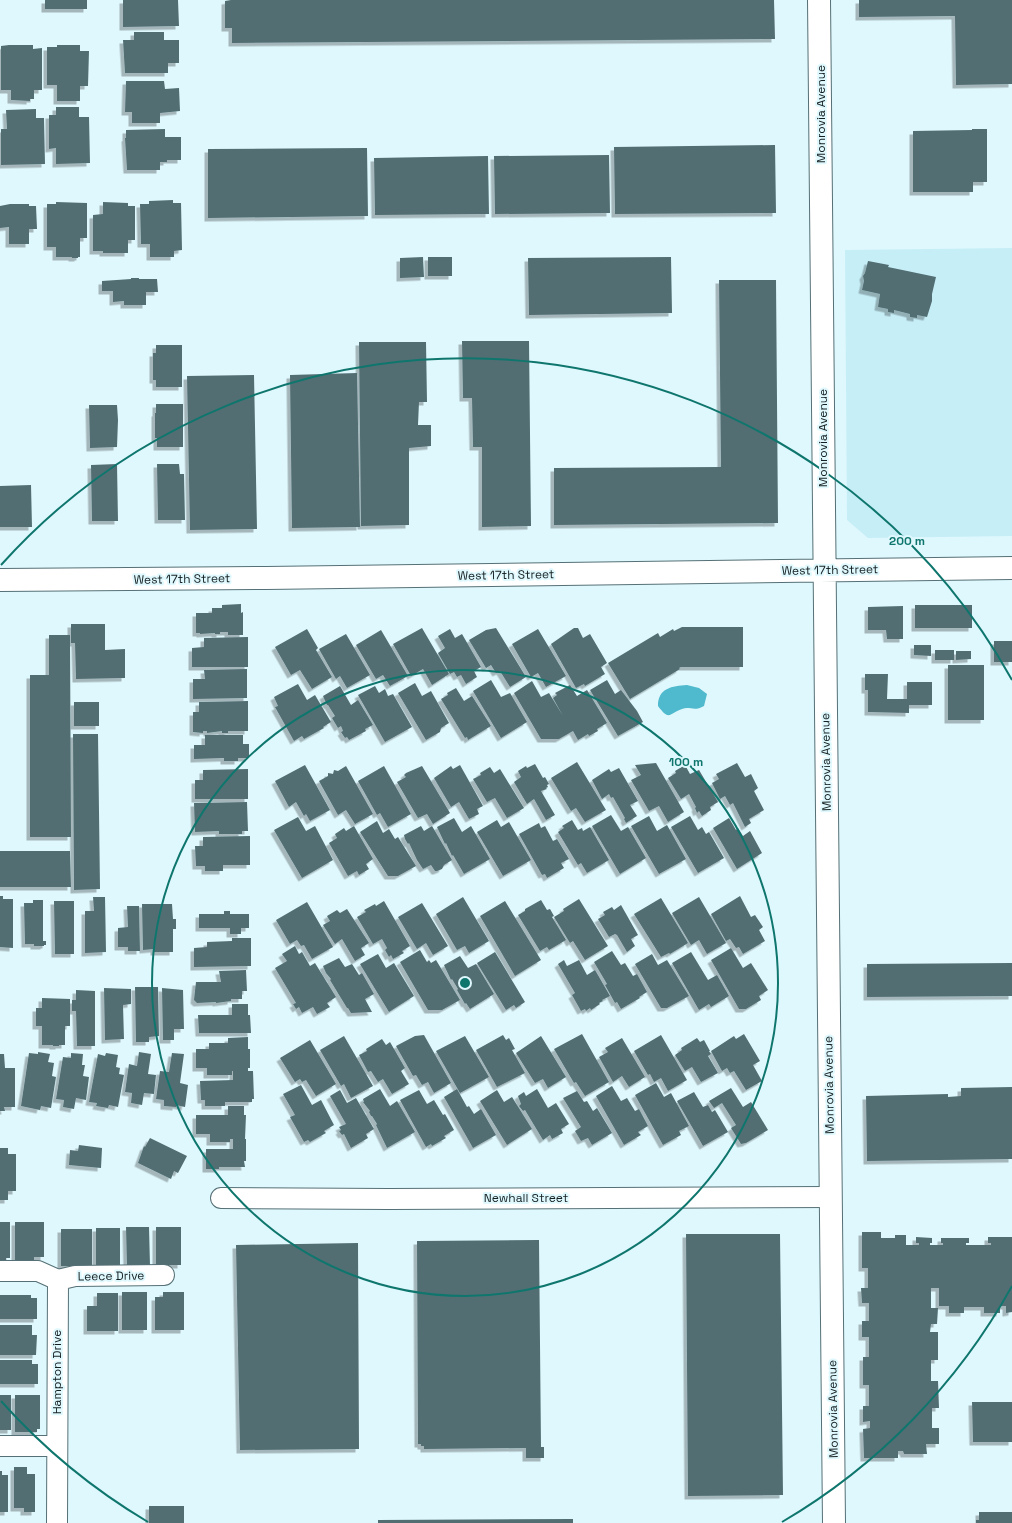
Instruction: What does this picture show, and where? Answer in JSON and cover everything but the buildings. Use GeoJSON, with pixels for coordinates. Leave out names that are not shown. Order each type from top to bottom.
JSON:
{"type":"FeatureCollection","features":[{"type":"Feature","properties":{"kind":"street","name":"Monrovia Avenue"},"geometry":{"type":"LineString","coordinates":[[819,0],[834,1523]]}},
{"type":"Feature","properties":{"kind":"street","name":"West 17th Street"},"geometry":{"type":"LineString","coordinates":[[0,580],[1012,568]]}},
{"type":"Feature","properties":{"kind":"street","name":"Newhall Street"},"geometry":{"type":"LineString","coordinates":[[221,1198],[389,1199],[831,1197]]}},
{"type":"Feature","properties":{"kind":"street"},"geometry":{"type":"LineString","coordinates":[[0,1271],[38,1271],[58,1280]]}},
{"type":"Feature","properties":{"kind":"street","name":"Leece Drive"},"geometry":{"type":"LineString","coordinates":[[58,1280],[75,1276],[164,1275]]}},
{"type":"Feature","properties":{"kind":"street","name":"Hampton Drive"},"geometry":{"type":"LineString","coordinates":[[57,1523],[58,1280]]}},
{"type":"Feature","properties":{"kind":"street"},"geometry":{"type":"LineString","coordinates":[[0,1446],[57,1446]]}},
{"type":"Feature","properties":{"kind":"shaded area"},"geometry":{"type":"Polygon","coordinates":[[[1012,248],[1012,536],[868,538],[847,520],[845,250],[1012,248]]]}},
{"type":"Feature","properties":{"kind":"water"},"geometry":{"type":"Polygon","coordinates":[[[687,685],[699,688],[707,694],[704,706],[697,709],[685,708],[670,715],[665,714],[658,706],[660,695],[671,687],[687,685]]]}}]}
